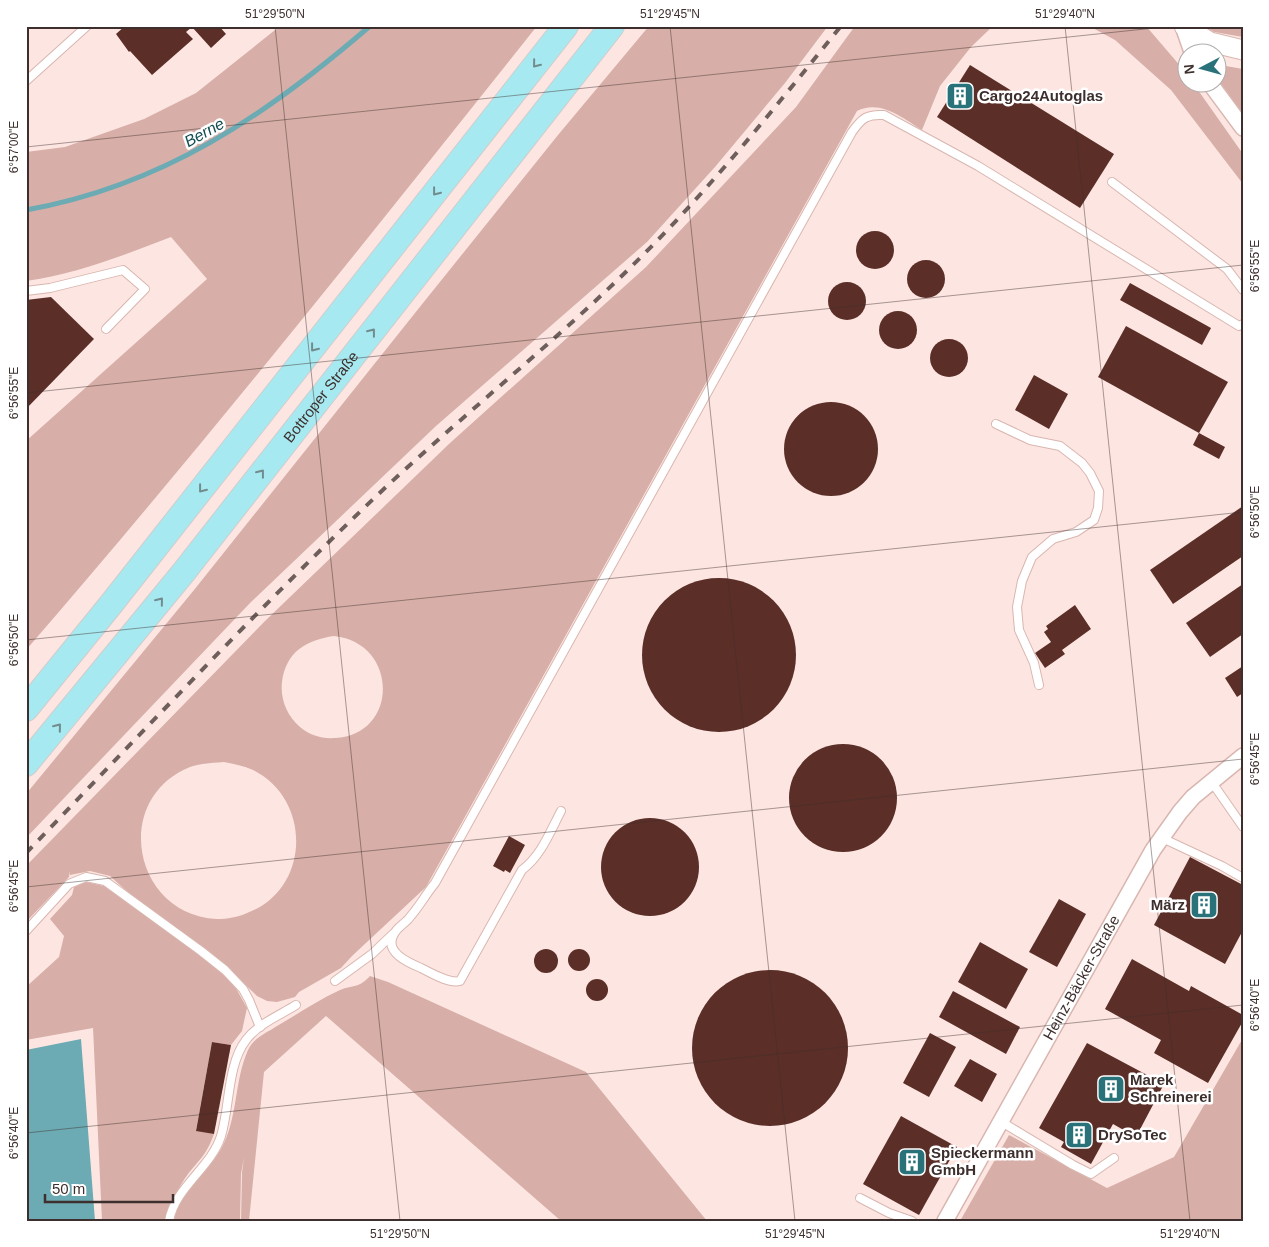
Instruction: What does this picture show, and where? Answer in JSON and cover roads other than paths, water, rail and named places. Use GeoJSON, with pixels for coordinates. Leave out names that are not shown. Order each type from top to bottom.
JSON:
{"type":"FeatureCollection","features":[{"type":"Feature","properties":{"kind":"main road"},"geometry":{"type":"LineString","coordinates":[[26,709],[112,603],[566,26]]}},
{"type":"Feature","properties":{"kind":"main road","name":"Bottroper Straße"},"geometry":{"type":"LineString","coordinates":[[26,764],[183,573],[612,26]]}},
{"type":"Feature","properties":{"kind":"street"},"geometry":{"type":"LineString","coordinates":[[1184,26],[1210,42],[1243,50]]}},
{"type":"Feature","properties":{"kind":"street"},"geometry":{"type":"LineString","coordinates":[[1184,26],[1189,42]]}},
{"type":"Feature","properties":{"kind":"street"},"geometry":{"type":"LineString","coordinates":[[1216,92],[1243,128]]}},
{"type":"Feature","properties":{"kind":"street","name":"Heinz-Bäcker-Straße"},"geometry":{"type":"LineString","coordinates":[[945,1221],[1148,859],[1184,807],[1211,781],[1243,756]]}},
{"type":"Feature","properties":{"kind":"lane"},"geometry":{"type":"LineString","coordinates":[[26,81],[87,26]]}},
{"type":"Feature","properties":{"kind":"lane"},"geometry":{"type":"LineString","coordinates":[[335,981],[372,954],[409,919],[435,883],[852,132],[861,120],[872,114],[884,115],[978,166],[1239,326],[1243,324]]}},
{"type":"Feature","properties":{"kind":"lane"},"geometry":{"type":"LineString","coordinates":[[1112,182],[1226,269],[1243,290]]}},
{"type":"Feature","properties":{"kind":"lane"},"geometry":{"type":"LineString","coordinates":[[26,291],[50,288],[123,270],[145,289],[106,328]]}},
{"type":"Feature","properties":{"kind":"lane"},"geometry":{"type":"LineString","coordinates":[[996,424],[1030,440],[1060,446],[1082,463],[1099,490],[1098,508],[1094,520],[1076,532],[1053,539],[1032,557],[1022,582],[1017,607],[1019,630],[1034,663],[1039,685]]}},
{"type":"Feature","properties":{"kind":"lane"},"geometry":{"type":"LineString","coordinates":[[1211,781],[1243,827]]}},
{"type":"Feature","properties":{"kind":"lane"},"geometry":{"type":"LineString","coordinates":[[393,934],[392,944],[395,951],[406,962],[456,982],[460,980],[522,870],[539,853],[561,811]]}},
{"type":"Feature","properties":{"kind":"lane"},"geometry":{"type":"LineString","coordinates":[[1162,838],[1243,878]]}},
{"type":"Feature","properties":{"kind":"lane"},"geometry":{"type":"LineString","coordinates":[[26,931],[69,884],[86,878],[105,881],[225,970],[243,989],[250,1000],[260,1027]]}},
{"type":"Feature","properties":{"kind":"lane"},"geometry":{"type":"LineString","coordinates":[[169,1221],[170,1214],[178,1198],[211,1155],[221,1137],[237,1057],[246,1040],[260,1027],[296,1005]]}},
{"type":"Feature","properties":{"kind":"lane"},"geometry":{"type":"LineString","coordinates":[[1000,1121],[1091,1174],[1114,1158]]}},
{"type":"Feature","properties":{"kind":"lane"},"geometry":{"type":"LineString","coordinates":[[860,1198],[889,1213],[912,1221]]}},
{"type":"Feature","properties":{"kind":"water"},"geometry":{"type":"Polygon","coordinates":[[[81,1039],[95,1221],[26,1221],[26,1050],[81,1039]]]}},
{"type":"Feature","properties":{"kind":"waterway","name":"Berne"},"geometry":{"type":"LineString","coordinates":[[26,210],[76,199],[123,184],[167,165],[252,117],[292,89],[370,26]]}},
{"type":"Feature","properties":{"kind":"railway"},"geometry":{"type":"LineString","coordinates":[[26,853],[204,668],[340,531],[419,457],[580,315],[669,229],[769,115],[841,26]]}},
{"type":"Feature","properties":{"kind":"place","name":"Cargo24Autoglas"},"geometry":{"type":"Point","coordinates":[960,96]}},
{"type":"Feature","properties":{"kind":"place","name":"März"},"geometry":{"type":"Point","coordinates":[1204,905]}},
{"type":"Feature","properties":{"kind":"place","name":"Marek Schreinerei"},"geometry":{"type":"Point","coordinates":[1111,1089]}},
{"type":"Feature","properties":{"kind":"place","name":"DrySoTec"},"geometry":{"type":"Point","coordinates":[1079,1135]}},
{"type":"Feature","properties":{"kind":"place","name":"Spieckermann GmbH"},"geometry":{"type":"Point","coordinates":[912,1162]}}]}
